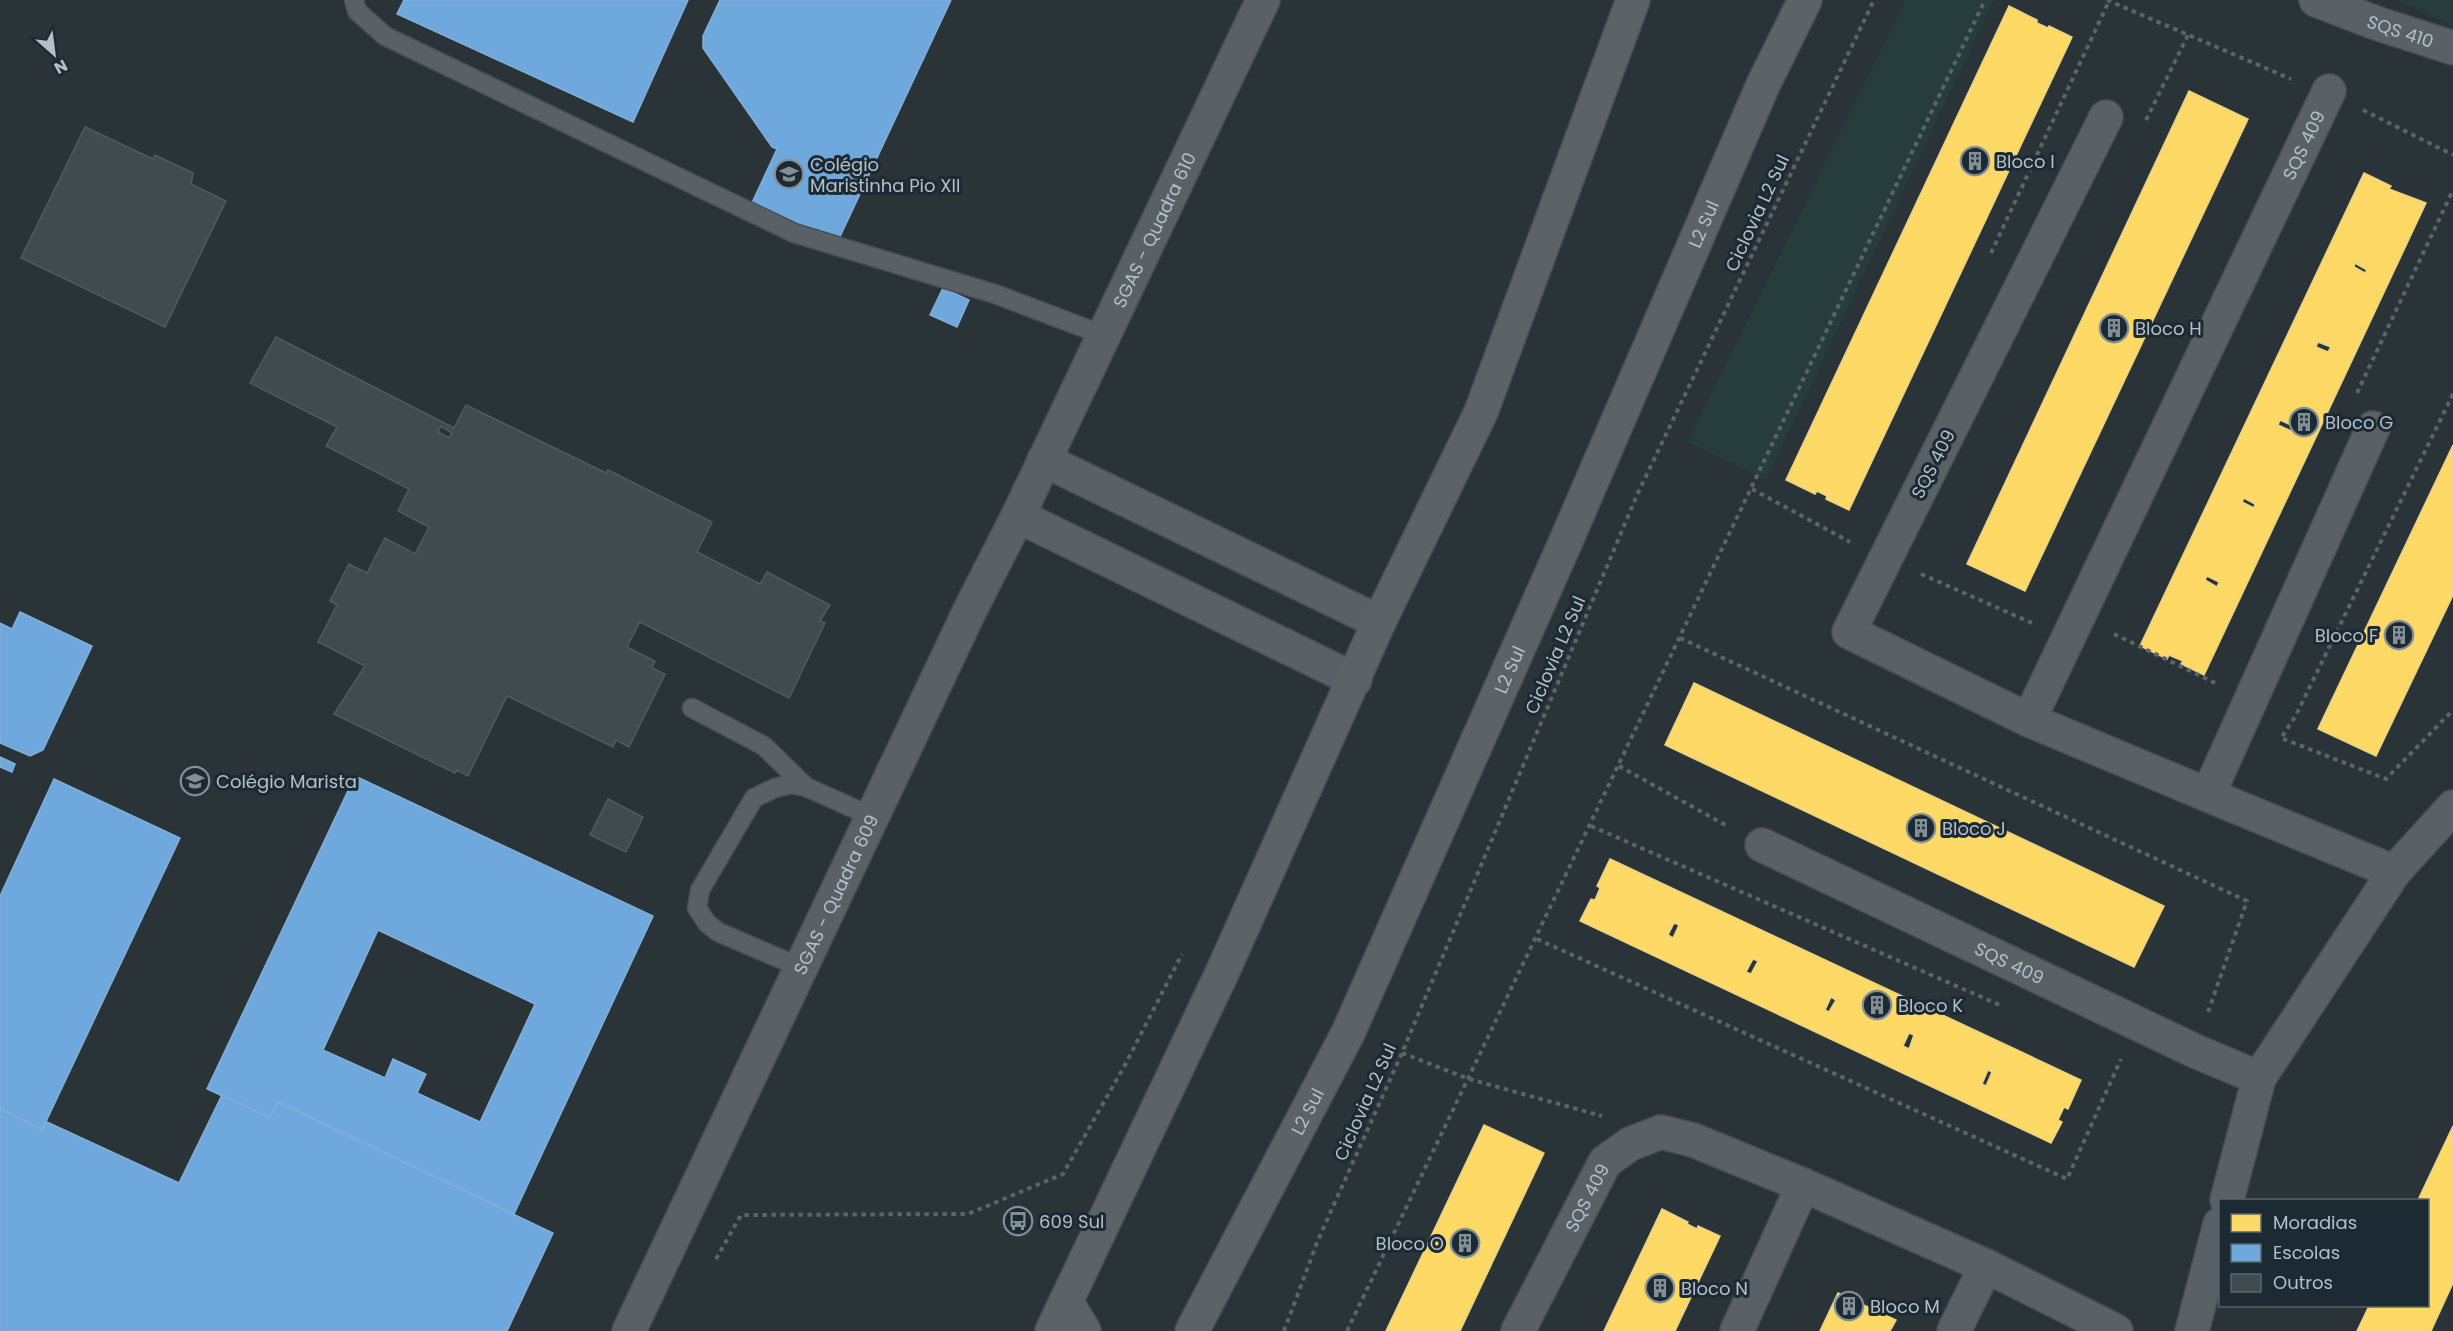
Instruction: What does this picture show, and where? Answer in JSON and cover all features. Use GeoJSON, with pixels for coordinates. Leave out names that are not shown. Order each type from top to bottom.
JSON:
{"type":"FeatureCollection","features":[{"type":"Feature","properties":{"kind":"main road"},"geometry":{"type":"LineString","coordinates":[[1052,1331],[1222,973],[1355,680],[1379,621],[1481,412],[1633,0]]}},
{"type":"Feature","properties":{"kind":"main road","name":"L2 Sul"},"geometry":{"type":"LineString","coordinates":[[1192,1331],[1348,1033],[1566,541],[1763,85],[1805,0]]}},
{"type":"Feature","properties":{"kind":"main road"},"geometry":{"type":"LineString","coordinates":[[1066,1300],[1084,1331]]}},
{"type":"Feature","properties":{"kind":"street","name":"SGAS - Quadra 610"},"geometry":{"type":"LineString","coordinates":[[1044,460],[1263,0]]}},
{"type":"Feature","properties":{"kind":"street","name":"SQS 410"},"geometry":{"type":"LineString","coordinates":[[2316,0],[2376,23],[2453,48]]}},
{"type":"Feature","properties":{"kind":"street","name":"SQS 409"},"geometry":{"type":"LineString","coordinates":[[2030,720],[2329,90]]}},
{"type":"Feature","properties":{"kind":"street","name":"SQS 409"},"geometry":{"type":"LineString","coordinates":[[2106,117],[1849,632],[2030,720],[2394,872]]}},
{"type":"Feature","properties":{"kind":"street"},"geometry":{"type":"LineString","coordinates":[[2208,795],[2373,428]]}},
{"type":"Feature","properties":{"kind":"street"},"geometry":{"type":"LineString","coordinates":[[1044,460],[1379,621]]}},
{"type":"Feature","properties":{"kind":"street","name":"SGAS - Quadra 609"},"geometry":{"type":"LineString","coordinates":[[629,1331],[970,610],[1044,460]]}},
{"type":"Feature","properties":{"kind":"street"},"geometry":{"type":"LineString","coordinates":[[1018,516],[1355,680]]}},
{"type":"Feature","properties":{"kind":"street"},"geometry":{"type":"LineString","coordinates":[[2227,1199],[2259,1078],[2394,872],[2453,807]]}},
{"type":"Feature","properties":{"kind":"street","name":"SQS 409"},"geometry":{"type":"LineString","coordinates":[[1762,845],[2195,1051],[2259,1078]]}},
{"type":"Feature","properties":{"kind":"street"},"geometry":{"type":"LineString","coordinates":[[1661,1132],[1694,1140],[1803,1185],[1986,1266],[2116,1331]]}},
{"type":"Feature","properties":{"kind":"street","name":"SQS 409"},"geometry":{"type":"LineString","coordinates":[[1518,1331],[1605,1162],[1630,1144],[1661,1132]]}},
{"type":"Feature","properties":{"kind":"street"},"geometry":{"type":"LineString","coordinates":[[1737,1331],[1803,1185]]}},
{"type":"Feature","properties":{"kind":"street"},"geometry":{"type":"LineString","coordinates":[[2192,1331],[2219,1228]]}},
{"type":"Feature","properties":{"kind":"street"},"geometry":{"type":"LineString","coordinates":[[1954,1331],[1986,1266]]}},
{"type":"Feature","properties":{"kind":"lane"},"geometry":{"type":"LineString","coordinates":[[354,0],[357,12],[385,36],[794,234],[995,294],[1103,335]]}},
{"type":"Feature","properties":{"kind":"lane"},"geometry":{"type":"LineString","coordinates":[[692,708],[764,746],[806,787]]}},
{"type":"Feature","properties":{"kind":"lane"},"geometry":{"type":"LineString","coordinates":[[802,968],[718,932],[707,923],[697,908],[700,890],[754,798],[775,788],[790,784],[806,787],[873,817]]}},
{"type":"Feature","properties":{"kind":"path","name":"Ciclovia L2 Sul"},"geometry":{"type":"LineString","coordinates":[[1284,1331],[1318,1240],[1402,1053],[1637,495],[1874,0]]}},
{"type":"Feature","properties":{"kind":"path"},"geometry":{"type":"LineString","coordinates":[[1347,1331],[1537,939],[1985,0]]}},
{"type":"Feature","properties":{"kind":"path"},"geometry":{"type":"LineString","coordinates":[[1987,261],[2108,1],[2296,81],[2329,90],[2358,108],[2453,155]]}},
{"type":"Feature","properties":{"kind":"path"},"geometry":{"type":"LineString","coordinates":[[2356,394],[2453,190]]}},
{"type":"Feature","properties":{"kind":"path"},"geometry":{"type":"LineString","coordinates":[[2453,394],[2295,717],[2281,738],[2386,780],[2453,710]]}},
{"type":"Feature","properties":{"kind":"path"},"geometry":{"type":"LineString","coordinates":[[1752,489],[1854,544]]}},
{"type":"Feature","properties":{"kind":"path"},"geometry":{"type":"LineString","coordinates":[[1919,573],[2037,625]]}},
{"type":"Feature","properties":{"kind":"path"},"geometry":{"type":"LineString","coordinates":[[2105,630],[2218,684]]}},
{"type":"Feature","properties":{"kind":"path"},"geometry":{"type":"LineString","coordinates":[[1680,638],[2247,901],[2195,1051]]}},
{"type":"Feature","properties":{"kind":"path"},"geometry":{"type":"LineString","coordinates":[[1619,766],[1762,845]]}},
{"type":"Feature","properties":{"kind":"path"},"geometry":{"type":"LineString","coordinates":[[1591,826],[2013,1011]]}},
{"type":"Feature","properties":{"kind":"path"},"geometry":{"type":"LineString","coordinates":[[1537,939],[2067,1179],[2121,1058]]}},
{"type":"Feature","properties":{"kind":"path"},"geometry":{"type":"LineString","coordinates":[[716,1259],[741,1215],[968,1214],[1063,1174],[1125,1065],[1182,954]]}},
{"type":"Feature","properties":{"kind":"path"},"geometry":{"type":"LineString","coordinates":[[1402,1053],[1469,1079],[1661,1132]]}},
{"type":"Feature","properties":{"kind":"green space"},"geometry":{"type":"Polygon","coordinates":[[[1905,0],[1994,0],[1766,480],[1688,442],[1905,0]]]}},
{"type":"Feature","properties":{"kind":"green space"},"geometry":{"type":"Polygon","coordinates":[[[2395,0],[2453,0],[2453,25],[2395,0]]]}},
{"type":"Feature","properties":{"kind":"building: Moradias","name":"Bloco I"},"geometry":{"type":"Polygon","coordinates":[[[2009,6],[2037,20],[2037,23],[2072,37],[1849,510],[1826,499],[1827,496],[1817,491],[1815,494],[1786,480],[2009,6]]]}},
{"type":"Feature","properties":{"kind":"building: Moradias","name":"Bloco H"},"geometry":{"type":"Polygon","coordinates":[[[2189,91],[2248,119],[2025,591],[1967,564],[2189,91]]]}},
{"type":"Feature","properties":{"kind":"building: Moradias","name":"Bloco G"},"geometry":{"type":"Polygon","coordinates":[[[2364,173],[2391,186],[2389,189],[2426,203],[2204,675],[2181,664],[2183,661],[2169,655],[2167,659],[2140,646],[2364,173]],[[2355,263],[2354,267],[2365,273],[2367,270],[2355,263]],[[2318,342],[2316,347],[2328,352],[2331,347],[2318,342]],[[2280,420],[2278,425],[2291,431],[2293,426],[2280,420]],[[2244,498],[2242,502],[2254,508],[2255,504],[2244,498]],[[2207,576],[2205,580],[2217,587],[2219,582],[2207,576]]]}},
{"type":"Feature","properties":{"kind":"building: Moradias","name":"Bloco F"},"geometry":{"type":"Polygon","coordinates":[[[2453,445],[2453,595],[2376,756],[2318,729],[2453,445]]]}},
{"type":"Feature","properties":{"kind":"building: Moradias","name":"Bloco J"},"geometry":{"type":"Polygon","coordinates":[[[1694,683],[2164,906],[2134,967],[1665,745],[1694,683]]]}},
{"type":"Feature","properties":{"kind":"building: Moradias","name":"Bloco K"},"geometry":{"type":"Polygon","coordinates":[[[1610,859],[2081,1080],[2068,1109],[2064,1107],[2058,1120],[2062,1122],[2051,1143],[1580,921],[1591,899],[1595,900],[1600,888],[1597,886],[1610,859]],[[1674,923],[1668,935],[1673,938],[1679,925],[1674,923]],[[1753,959],[1746,972],[1751,974],[1758,961],[1753,959]],[[1831,997],[1825,1010],[1829,1012],[1836,1000],[1831,997]],[[1909,1033],[1903,1046],[1909,1049],[1914,1035],[1909,1033]],[[1988,1070],[1982,1084],[1986,1086],[1992,1072],[1988,1070]]]}},
{"type":"Feature","properties":{"kind":"building: Moradias","name":"Bloco O"},"geometry":{"type":"Polygon","coordinates":[[[1484,1125],[1544,1153],[1460,1331],[1386,1331],[1484,1125]]]}},
{"type":"Feature","properties":{"kind":"building: Moradias"},"geometry":{"type":"Polygon","coordinates":[[[2453,1126],[2453,1283],[2431,1331],[2357,1331],[2369,1307],[2429,1307],[2429,1199],[2418,1199],[2453,1126]]]}},
{"type":"Feature","properties":{"kind":"building: Moradias","name":"Bloco N"},"geometry":{"type":"Polygon","coordinates":[[[1662,1209],[1697,1229],[1698,1226],[1720,1236],[1675,1331],[1604,1331],[1662,1209]]]}},
{"type":"Feature","properties":{"kind":"building: Moradias","name":"Bloco M"},"geometry":{"type":"Polygon","coordinates":[[[1838,1293],[1896,1320],[1890,1331],[1820,1331],[1838,1293]]]}},
{"type":"Feature","properties":{"kind":"building: Escolas"},"geometry":{"type":"Polygon","coordinates":[[[404,0],[688,0],[633,122],[397,14],[404,0]]]}},
{"type":"Feature","properties":{"kind":"building: Escolas"},"geometry":{"type":"Polygon","coordinates":[[[720,0],[951,0],[837,243],[752,203],[777,149],[772,147],[703,48],[703,36],[720,0]]]}},
{"type":"Feature","properties":{"kind":"building: Escolas"},"geometry":{"type":"Polygon","coordinates":[[[943,288],[969,300],[957,327],[930,315],[943,288]]]}},
{"type":"Feature","properties":{"kind":"building: Escolas"},"geometry":{"type":"Polygon","coordinates":[[[20,612],[92,646],[43,750],[30,756],[0,743],[0,623],[12,629],[20,612]]]}},
{"type":"Feature","properties":{"kind":"building: Escolas"},"geometry":{"type":"Polygon","coordinates":[[[0,757],[15,764],[12,772],[0,767],[0,757]]]}},
{"type":"Feature","properties":{"kind":"building: Escolas"},"geometry":{"type":"Polygon","coordinates":[[[355,776],[653,916],[514,1214],[278,1102],[270,1118],[207,1089],[355,776]],[[378,930],[323,1050],[385,1078],[393,1059],[426,1074],[417,1093],[480,1122],[535,1004],[378,930]]]}},
{"type":"Feature","properties":{"kind":"building: Escolas"},"geometry":{"type":"Polygon","coordinates":[[[54,779],[180,838],[42,1130],[0,1109],[0,896],[54,779]]]}},
{"type":"Feature","properties":{"kind":"building: Escolas"},"geometry":{"type":"Polygon","coordinates":[[[222,1095],[270,1118],[278,1102],[553,1233],[507,1331],[0,1331],[0,1109],[42,1130],[47,1122],[179,1183],[222,1095]]]}},
{"type":"Feature","properties":{"kind":"building: Outros"},"geometry":{"type":"Polygon","coordinates":[[[85,127],[153,159],[155,155],[193,173],[191,184],[226,201],[165,327],[21,258],[85,127]]]}},
{"type":"Feature","properties":{"kind":"building: Outros"},"geometry":{"type":"Polygon","coordinates":[[[276,337],[454,428],[466,405],[606,473],[608,470],[712,522],[697,552],[760,584],[767,572],[830,605],[820,621],[825,623],[789,698],[640,622],[627,647],[655,661],[652,668],[665,674],[629,747],[616,740],[613,747],[507,696],[468,776],[457,770],[455,773],[334,714],[365,666],[318,642],[337,605],[330,601],[349,564],[367,573],[385,538],[415,554],[429,527],[398,511],[409,489],[326,446],[337,427],[250,383],[276,337]],[[441,426],[438,432],[449,438],[452,433],[441,426]]]}},
{"type":"Feature","properties":{"kind":"building: Outros"},"geometry":{"type":"Polygon","coordinates":[[[608,799],[643,817],[626,852],[590,835],[608,799]]]}},
{"type":"Feature","properties":{"kind":"place","name":"Bloco I"},"geometry":{"type":"Point","coordinates":[1975,161]}},
{"type":"Feature","properties":{"kind":"place","name":"Colégio Maristinha Pio XII"},"geometry":{"type":"Point","coordinates":[789,174]}},
{"type":"Feature","properties":{"kind":"place","name":"Bloco H"},"geometry":{"type":"Point","coordinates":[2114,328]}},
{"type":"Feature","properties":{"kind":"place","name":"Bloco G"},"geometry":{"type":"Point","coordinates":[2304,422]}},
{"type":"Feature","properties":{"kind":"place","name":"Bloco F"},"geometry":{"type":"Point","coordinates":[2399,635]}},
{"type":"Feature","properties":{"kind":"place","name":"Colégio Marista"},"geometry":{"type":"Point","coordinates":[195,781]}},
{"type":"Feature","properties":{"kind":"place","name":"Bloco J"},"geometry":{"type":"Point","coordinates":[1921,828]}},
{"type":"Feature","properties":{"kind":"place","name":"Bloco K"},"geometry":{"type":"Point","coordinates":[1877,1005]}},
{"type":"Feature","properties":{"kind":"place","name":"609 Sul"},"geometry":{"type":"Point","coordinates":[1018,1221]}},
{"type":"Feature","properties":{"kind":"place","name":"Bloco O"},"geometry":{"type":"Point","coordinates":[1465,1243]}},
{"type":"Feature","properties":{"kind":"place","name":"Bloco N"},"geometry":{"type":"Point","coordinates":[1660,1288]}},
{"type":"Feature","properties":{"kind":"place","name":"Bloco M"},"geometry":{"type":"Point","coordinates":[1849,1306]}}]}
